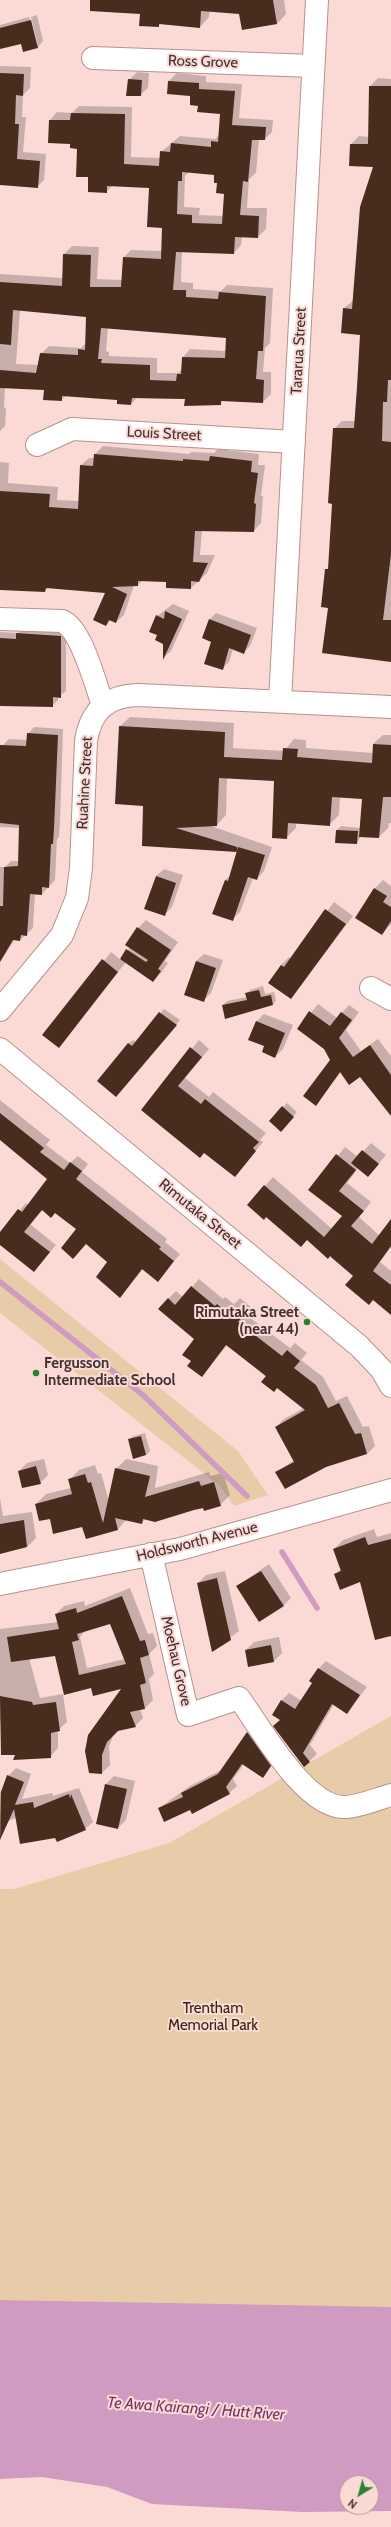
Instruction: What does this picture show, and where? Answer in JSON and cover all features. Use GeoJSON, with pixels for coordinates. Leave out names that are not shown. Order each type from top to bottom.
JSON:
{"type":"FeatureCollection","features":[{"type":"Feature","properties":{"kind":"street","name":"Tararua Street"},"geometry":{"type":"LineString","coordinates":[[280,701],[317,0]]}},
{"type":"Feature","properties":{"kind":"street","name":"Ross Grove"},"geometry":{"type":"LineString","coordinates":[[93,58],[313,66]]}},
{"type":"Feature","properties":{"kind":"street","name":"Louis Street"},"geometry":{"type":"LineString","coordinates":[[37,445],[72,429],[294,442]]}},
{"type":"Feature","properties":{"kind":"street"},"geometry":{"type":"LineString","coordinates":[[0,619],[62,621],[68,624],[77,635],[103,705],[124,695],[138,695],[391,707]]}},
{"type":"Feature","properties":{"kind":"street","name":"Ruahine Street"},"geometry":{"type":"LineString","coordinates":[[0,1010],[62,935],[77,898],[81,868],[86,741],[89,726],[103,705]]}},
{"type":"Feature","properties":{"kind":"street"},"geometry":{"type":"LineString","coordinates":[[371,988],[391,999]]}},
{"type":"Feature","properties":{"kind":"street","name":"Rimutaka Street"},"geometry":{"type":"LineString","coordinates":[[0,1049],[359,1346],[381,1369],[391,1386]]}},
{"type":"Feature","properties":{"kind":"street","name":"Holdsworth Avenue"},"geometry":{"type":"LineString","coordinates":[[0,1584],[211,1541],[391,1490]]}},
{"type":"Feature","properties":{"kind":"street","name":"Moehau Grove"},"geometry":{"type":"LineString","coordinates":[[151,1554],[188,1715],[239,1698],[297,1778],[318,1798],[332,1805],[346,1807],[391,1795]]}},
{"type":"Feature","properties":{"kind":"green space"},"geometry":{"type":"Polygon","coordinates":[[[0,1259],[238,1451],[268,1495],[234,1506],[220,1486],[0,1313],[0,1259]]]}},
{"type":"Feature","properties":{"kind":"green space","name":"Trentham Memorial Park"},"geometry":{"type":"Polygon","coordinates":[[[391,1716],[391,2308],[0,2300],[0,1889],[14,1889],[169,1843],[391,1716]]]}},
{"type":"Feature","properties":{"kind":"water","name":"Te Awa Kairangi / Hutt River"},"geometry":{"type":"Polygon","coordinates":[[[0,2300],[391,2307],[391,2511],[379,2511],[379,2475],[339,2475],[339,2512],[302,2512],[152,2504],[107,2487],[42,2477],[0,2479],[0,2300]]]}},
{"type":"Feature","properties":{"kind":"building"},"geometry":{"type":"Polygon","coordinates":[[[90,0],[273,0],[277,24],[242,30],[239,14],[201,11],[200,28],[159,24],[159,27],[139,26],[140,14],[90,11],[90,0]]]}},
{"type":"Feature","properties":{"kind":"building"},"geometry":{"type":"Polygon","coordinates":[[[31,20],[38,48],[23,52],[21,44],[0,49],[0,28],[31,20]]]}},
{"type":"Feature","properties":{"kind":"building"},"geometry":{"type":"Polygon","coordinates":[[[0,73],[24,74],[23,96],[16,95],[15,124],[19,124],[17,159],[40,161],[38,188],[0,185],[0,73]]]}},
{"type":"Feature","properties":{"kind":"building"},"geometry":{"type":"Polygon","coordinates":[[[128,79],[142,80],[141,96],[126,96],[128,79]]]}},
{"type":"Feature","properties":{"kind":"building"},"geometry":{"type":"Polygon","coordinates":[[[168,81],[199,83],[199,89],[235,91],[232,125],[266,127],[265,140],[252,140],[248,182],[243,181],[240,215],[259,216],[258,238],[235,237],[234,254],[176,252],[173,290],[186,290],[186,297],[218,299],[219,292],[266,296],[263,351],[258,351],[256,379],[264,380],[263,403],[221,401],[221,405],[184,406],[185,399],[132,398],[131,405],[117,404],[117,400],[62,396],[62,401],[43,400],[44,390],[0,388],[0,370],[36,373],[40,353],[78,355],[78,349],[85,350],[86,317],[13,310],[11,345],[0,344],[0,282],[62,286],[63,254],[91,255],[90,287],[121,287],[123,257],[161,259],[162,228],[147,227],[149,188],[107,186],[107,193],[88,192],[88,177],[76,177],[77,149],[70,148],[70,144],[48,143],[49,120],[70,120],[71,113],[125,114],[124,164],[159,166],[160,151],[170,152],[171,143],[211,147],[211,141],[218,142],[220,114],[197,112],[198,106],[190,105],[190,96],[167,94],[168,81]],[[182,172],[182,181],[178,181],[177,214],[192,215],[192,223],[222,224],[224,194],[216,193],[217,183],[214,183],[214,175],[182,172]],[[101,328],[98,359],[102,359],[101,363],[150,365],[150,380],[176,381],[177,374],[181,374],[182,357],[225,358],[226,338],[101,328]]]}},
{"type":"Feature","properties":{"kind":"building"},"geometry":{"type":"Polygon","coordinates":[[[369,86],[391,86],[391,380],[388,380],[387,402],[383,402],[382,441],[391,442],[391,554],[383,620],[391,620],[391,662],[322,653],[328,608],[321,607],[325,569],[328,569],[332,504],[328,503],[333,428],[354,428],[357,387],[360,335],[341,333],[343,308],[352,309],[360,207],[373,167],[349,166],[350,144],[368,144],[369,86]]]}},
{"type":"Feature","properties":{"kind":"building"},"geometry":{"type":"Polygon","coordinates":[[[94,454],[183,461],[183,459],[209,461],[210,456],[252,461],[251,472],[258,473],[254,503],[256,504],[254,532],[195,531],[193,562],[208,563],[199,582],[191,581],[191,589],[166,588],[166,582],[138,581],[138,586],[112,587],[127,594],[116,623],[109,620],[106,626],[93,620],[105,593],[46,588],[45,592],[0,590],[0,491],[50,494],[49,507],[78,509],[80,465],[93,466],[94,454]]]}},
{"type":"Feature","properties":{"kind":"building"},"geometry":{"type":"Polygon","coordinates":[[[165,611],[182,619],[163,660],[163,644],[155,640],[157,635],[149,632],[156,615],[164,619],[165,611]]]}},
{"type":"Feature","properties":{"kind":"building"},"geometry":{"type":"Polygon","coordinates":[[[209,619],[251,635],[244,654],[229,648],[223,670],[204,664],[211,642],[202,638],[209,619]]]}},
{"type":"Feature","properties":{"kind":"building"},"geometry":{"type":"Polygon","coordinates":[[[16,633],[61,636],[61,698],[53,697],[53,707],[0,706],[0,638],[16,639],[16,633]]]}},
{"type":"Feature","properties":{"kind":"building"},"geometry":{"type":"Polygon","coordinates":[[[119,726],[225,732],[224,757],[282,760],[283,748],[298,749],[297,757],[372,763],[373,744],[391,745],[391,797],[383,797],[379,838],[359,837],[362,799],[332,797],[330,826],[288,823],[287,839],[272,838],[274,781],[219,778],[217,826],[176,828],[237,847],[237,852],[142,846],[143,806],[115,804],[119,726]]]}},
{"type":"Feature","properties":{"kind":"building"},"geometry":{"type":"Polygon","coordinates":[[[27,733],[58,735],[54,829],[53,844],[51,844],[49,888],[42,887],[42,895],[30,894],[27,936],[21,935],[20,941],[13,940],[0,962],[0,906],[3,906],[4,867],[18,866],[19,825],[0,823],[0,745],[26,746],[27,733]]]}},
{"type":"Feature","properties":{"kind":"building"},"geometry":{"type":"Polygon","coordinates":[[[336,830],[358,831],[357,844],[335,843],[336,830]]]}},
{"type":"Feature","properties":{"kind":"building"},"geometry":{"type":"Polygon","coordinates":[[[238,847],[265,855],[257,880],[248,877],[233,921],[212,914],[225,880],[228,881],[238,847]]]}},
{"type":"Feature","properties":{"kind":"building"},"geometry":{"type":"Polygon","coordinates":[[[156,876],[176,883],[165,916],[144,909],[156,876]]]}},
{"type":"Feature","properties":{"kind":"building"},"geometry":{"type":"Polygon","coordinates":[[[374,888],[387,896],[383,902],[391,907],[391,921],[382,935],[355,918],[374,888]]]}},
{"type":"Feature","properties":{"kind":"building"},"geometry":{"type":"Polygon","coordinates":[[[325,909],[346,924],[291,999],[268,983],[281,965],[284,967],[325,909]]]}},
{"type":"Feature","properties":{"kind":"building"},"geometry":{"type":"Polygon","coordinates":[[[137,927],[171,950],[158,969],[161,971],[153,982],[120,959],[126,949],[146,962],[148,960],[125,945],[137,927]]]}},
{"type":"Feature","properties":{"kind":"building"},"geometry":{"type":"Polygon","coordinates":[[[102,959],[118,972],[59,1048],[42,1035],[102,959]]]}},
{"type":"Feature","properties":{"kind":"building"},"geometry":{"type":"Polygon","coordinates":[[[196,961],[216,968],[204,1002],[184,995],[196,961]]]}},
{"type":"Feature","properties":{"kind":"building"},"geometry":{"type":"Polygon","coordinates":[[[259,990],[261,997],[271,995],[273,1005],[225,1019],[222,1005],[247,1000],[245,993],[259,990]]]}},
{"type":"Feature","properties":{"kind":"building"},"geometry":{"type":"Polygon","coordinates":[[[309,1011],[330,1026],[341,1012],[352,1020],[339,1038],[353,1057],[370,1045],[391,1075],[391,1116],[360,1077],[349,1085],[340,1072],[316,1106],[303,1096],[330,1060],[324,1049],[297,1029],[309,1011]]]}},
{"type":"Feature","properties":{"kind":"building"},"geometry":{"type":"Polygon","coordinates":[[[159,1012],[177,1025],[116,1097],[97,1081],[128,1043],[132,1046],[159,1012]]]}},
{"type":"Feature","properties":{"kind":"building"},"geometry":{"type":"Polygon","coordinates":[[[256,1021],[285,1033],[275,1058],[262,1052],[264,1046],[248,1040],[256,1021]]]}},
{"type":"Feature","properties":{"kind":"building"},"geometry":{"type":"Polygon","coordinates":[[[190,1047],[202,1057],[178,1086],[201,1104],[205,1099],[259,1142],[253,1148],[256,1151],[235,1177],[204,1153],[200,1158],[141,1110],[190,1047]]]}},
{"type":"Feature","properties":{"kind":"building"},"geometry":{"type":"Polygon","coordinates":[[[282,1106],[294,1117],[281,1132],[269,1121],[282,1106]]]}},
{"type":"Feature","properties":{"kind":"building"},"geometry":{"type":"Polygon","coordinates":[[[0,1113],[44,1148],[40,1152],[64,1170],[70,1162],[82,1171],[76,1179],[161,1247],[159,1249],[174,1261],[158,1282],[142,1269],[120,1298],[96,1277],[107,1262],[86,1244],[73,1259],[61,1248],[76,1229],[55,1213],[51,1218],[42,1210],[24,1232],[50,1252],[34,1272],[0,1245],[0,1232],[18,1209],[22,1212],[47,1179],[0,1140],[0,1113]]]}},
{"type":"Feature","properties":{"kind":"building"},"geometry":{"type":"Polygon","coordinates":[[[362,1150],[379,1164],[368,1177],[351,1163],[362,1150]]]}},
{"type":"Feature","properties":{"kind":"building"},"geometry":{"type":"Polygon","coordinates":[[[336,1154],[356,1170],[339,1191],[364,1211],[351,1226],[372,1244],[391,1219],[391,1246],[373,1271],[391,1285],[391,1315],[373,1300],[369,1305],[345,1285],[353,1276],[330,1256],[328,1259],[307,1240],[301,1247],[266,1217],[264,1220],[247,1205],[264,1185],[324,1237],[342,1216],[308,1190],[336,1154]]]}},
{"type":"Feature","properties":{"kind":"building"},"geometry":{"type":"Polygon","coordinates":[[[191,1286],[215,1306],[217,1304],[226,1312],[232,1305],[244,1315],[238,1322],[282,1356],[287,1350],[300,1361],[294,1368],[316,1385],[328,1408],[339,1403],[355,1434],[361,1433],[367,1454],[326,1467],[285,1489],[275,1472],[294,1462],[275,1427],[305,1410],[277,1388],[274,1392],[261,1382],[266,1376],[226,1345],[202,1377],[187,1366],[191,1361],[182,1355],[194,1339],[158,1309],[168,1298],[175,1305],[191,1286]]]}},
{"type":"Feature","properties":{"kind":"building"},"geometry":{"type":"Polygon","coordinates":[[[141,1436],[146,1455],[133,1459],[128,1439],[141,1436]]]}},
{"type":"Feature","properties":{"kind":"building"},"geometry":{"type":"Polygon","coordinates":[[[36,1466],[41,1484],[22,1488],[18,1471],[36,1466]]]}},
{"type":"Feature","properties":{"kind":"building"},"geometry":{"type":"Polygon","coordinates":[[[115,1468],[150,1476],[145,1497],[199,1481],[201,1486],[214,1482],[221,1506],[204,1511],[203,1508],[194,1510],[155,1522],[143,1519],[142,1524],[115,1518],[118,1530],[86,1539],[82,1527],[53,1534],[50,1519],[39,1521],[35,1504],[72,1494],[68,1479],[85,1474],[88,1483],[91,1482],[103,1523],[115,1468]]]}},
{"type":"Feature","properties":{"kind":"building"},"geometry":{"type":"Polygon","coordinates":[[[24,1520],[27,1547],[0,1554],[0,1524],[24,1520]]]}},
{"type":"Feature","properties":{"kind":"building"},"geometry":{"type":"Polygon","coordinates":[[[365,1537],[368,1545],[391,1539],[391,1636],[375,1640],[360,1582],[340,1590],[334,1574],[341,1571],[333,1549],[365,1537]]]}},
{"type":"Feature","properties":{"kind":"building"},"geometry":{"type":"Polygon","coordinates":[[[261,1571],[284,1606],[259,1622],[236,1586],[261,1571]]]}},
{"type":"Feature","properties":{"kind":"building"},"geometry":{"type":"Polygon","coordinates":[[[217,1578],[231,1640],[212,1652],[197,1583],[217,1578]]]}},
{"type":"Feature","properties":{"kind":"building"},"geometry":{"type":"Polygon","coordinates":[[[122,1596],[140,1641],[145,1640],[149,1655],[140,1658],[146,1683],[140,1685],[145,1709],[130,1712],[136,1727],[118,1731],[107,1742],[102,1755],[102,1774],[89,1773],[85,1751],[88,1735],[121,1689],[93,1696],[91,1688],[64,1695],[55,1656],[11,1662],[7,1637],[59,1629],[55,1614],[76,1608],[77,1613],[122,1596]],[[110,1624],[77,1634],[79,1640],[72,1642],[79,1675],[126,1664],[110,1624]]]}},
{"type":"Feature","properties":{"kind":"building"},"geometry":{"type":"Polygon","coordinates":[[[271,1645],[274,1662],[248,1667],[245,1650],[271,1645]]]}},
{"type":"Feature","properties":{"kind":"building"},"geometry":{"type":"Polygon","coordinates":[[[318,1668],[360,1695],[347,1714],[332,1704],[303,1753],[310,1762],[304,1767],[273,1726],[280,1720],[272,1715],[281,1700],[295,1709],[312,1683],[309,1681],[318,1668]]]}},
{"type":"Feature","properties":{"kind":"building"},"geometry":{"type":"Polygon","coordinates":[[[0,1696],[32,1702],[33,1705],[56,1702],[60,1731],[51,1733],[51,1758],[13,1760],[15,1755],[1,1755],[0,1696]]]}},
{"type":"Feature","properties":{"kind":"building"},"geometry":{"type":"Polygon","coordinates":[[[247,1732],[271,1766],[263,1778],[242,1764],[226,1787],[230,1794],[192,1814],[190,1810],[164,1822],[158,1808],[183,1797],[181,1793],[218,1774],[247,1732]]]}},
{"type":"Feature","properties":{"kind":"building"},"geometry":{"type":"Polygon","coordinates":[[[7,1775],[24,1782],[15,1805],[33,1802],[34,1808],[69,1794],[70,1799],[71,1794],[86,1830],[57,1842],[55,1838],[20,1844],[14,1809],[0,1840],[1,1792],[7,1775]]]}},
{"type":"Feature","properties":{"kind":"building"},"geometry":{"type":"Polygon","coordinates":[[[105,1784],[127,1789],[118,1829],[96,1824],[105,1784]]]}},
{"type":"Feature","properties":{"kind":"waterway"},"geometry":{"type":"LineString","coordinates":[[0,1282],[143,1395],[247,1496]]}},
{"type":"Feature","properties":{"kind":"waterway"},"geometry":{"type":"LineString","coordinates":[[282,1552],[317,1608]]}},
{"type":"Feature","properties":{"kind":"place","name":"Rimutaka Street (near 44)"},"geometry":{"type":"Point","coordinates":[307,1322]}},
{"type":"Feature","properties":{"kind":"place","name":"Fergusson Intermediate School"},"geometry":{"type":"Point","coordinates":[36,1373]}}]}
